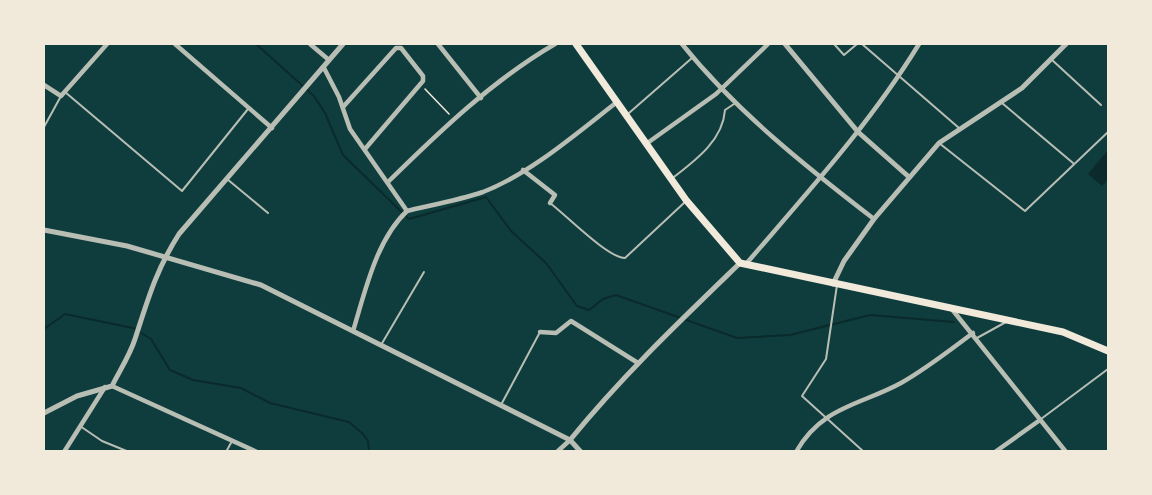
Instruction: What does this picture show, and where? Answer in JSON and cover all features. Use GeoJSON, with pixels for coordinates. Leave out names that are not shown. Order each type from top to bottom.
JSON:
{"type":"FeatureCollection","features":[{"type":"Feature","properties":{"kind":"main road"},"geometry":{"type":"LineString","coordinates":[[576,44],[686,200],[743,264],[1063,332],[1108,351]]}},
{"type":"Feature","properties":{"kind":"street"},"geometry":{"type":"LineString","coordinates":[[44,85],[63,94],[107,44]]}},
{"type":"Feature","properties":{"kind":"street"},"geometry":{"type":"LineString","coordinates":[[175,44],[272,128]]}},
{"type":"Feature","properties":{"kind":"street"},"geometry":{"type":"LineString","coordinates":[[310,44],[329,60]]}},
{"type":"Feature","properties":{"kind":"street"},"geometry":{"type":"LineString","coordinates":[[112,386],[134,341],[147,296],[179,234],[343,44]]}},
{"type":"Feature","properties":{"kind":"street"},"geometry":{"type":"LineString","coordinates":[[438,44],[481,98]]}},
{"type":"Feature","properties":{"kind":"street"},"geometry":{"type":"LineString","coordinates":[[389,181],[454,119],[529,59],[555,44]]}},
{"type":"Feature","properties":{"kind":"street"},"geometry":{"type":"LineString","coordinates":[[682,44],[721,90],[820,177],[874,219]]}},
{"type":"Feature","properties":{"kind":"street"},"geometry":{"type":"LineString","coordinates":[[646,144],[721,90],[768,44]]}},
{"type":"Feature","properties":{"kind":"street"},"geometry":{"type":"LineString","coordinates":[[785,44],[858,132],[909,177]]}},
{"type":"Feature","properties":{"kind":"street"},"geometry":{"type":"LineString","coordinates":[[557,452],[638,363],[743,264],[858,132],[919,44]]}},
{"type":"Feature","properties":{"kind":"street"},"geometry":{"type":"LineString","coordinates":[[835,284],[844,261],[874,219],[939,143],[1022,88],[1066,44]]}},
{"type":"Feature","properties":{"kind":"street"},"geometry":{"type":"LineString","coordinates":[[343,107],[396,48],[400,48],[423,76],[420,84],[365,149]]}},
{"type":"Feature","properties":{"kind":"street"},"geometry":{"type":"LineString","coordinates":[[324,68],[343,107],[350,129],[389,181],[407,211]]}},
{"type":"Feature","properties":{"kind":"street"},"geometry":{"type":"LineString","coordinates":[[353,330],[368,283],[384,244],[407,211],[483,192],[523,170],[561,145],[617,102]]}},
{"type":"Feature","properties":{"kind":"street"},"geometry":{"type":"LineString","coordinates":[[523,170],[555,195],[550,203]]}},
{"type":"Feature","properties":{"kind":"street"},"geometry":{"type":"LineString","coordinates":[[44,230],[166,256],[270,289],[570,440],[581,452]]}},
{"type":"Feature","properties":{"kind":"street"},"geometry":{"type":"LineString","coordinates":[[950,307],[1066,452]]}},
{"type":"Feature","properties":{"kind":"street"},"geometry":{"type":"LineString","coordinates":[[540,332],[556,333],[572,321],[638,363]]}},
{"type":"Feature","properties":{"kind":"street"},"geometry":{"type":"LineString","coordinates":[[796,452],[802,440],[826,418],[858,400],[899,384],[975,336]]}},
{"type":"Feature","properties":{"kind":"street"},"geometry":{"type":"LineString","coordinates":[[44,413],[77,396],[112,386],[256,452]]}},
{"type":"Feature","properties":{"kind":"street"},"geometry":{"type":"LineString","coordinates":[[64,452],[105,387]]}},
{"type":"Feature","properties":{"kind":"street"},"geometry":{"type":"LineString","coordinates":[[995,452],[1040,420]]}},
{"type":"Feature","properties":{"kind":"lane"},"geometry":{"type":"LineString","coordinates":[[834,44],[844,55],[857,44]]}},
{"type":"Feature","properties":{"kind":"lane"},"geometry":{"type":"LineString","coordinates":[[862,44],[959,128]]}},
{"type":"Feature","properties":{"kind":"lane"},"geometry":{"type":"LineString","coordinates":[[626,115],[693,57]]}},
{"type":"Feature","properties":{"kind":"lane"},"geometry":{"type":"LineString","coordinates":[[1051,59],[1101,105]]}},
{"type":"Feature","properties":{"kind":"lane"},"geometry":{"type":"LineString","coordinates":[[44,127],[63,94],[182,191],[249,108]]}},
{"type":"Feature","properties":{"kind":"lane"},"geometry":{"type":"LineString","coordinates":[[671,179],[701,156],[724,124],[725,110],[736,103]]}},
{"type":"Feature","properties":{"kind":"lane"},"geometry":{"type":"LineString","coordinates":[[1002,103],[1074,164]]}},
{"type":"Feature","properties":{"kind":"lane"},"geometry":{"type":"LineString","coordinates":[[939,143],[1025,211],[1108,132]]}},
{"type":"Feature","properties":{"kind":"lane"},"geometry":{"type":"LineString","coordinates":[[227,180],[268,213]]}},
{"type":"Feature","properties":{"kind":"lane"},"geometry":{"type":"LineString","coordinates":[[550,203],[575,222],[606,252],[625,258],[686,200]]}},
{"type":"Feature","properties":{"kind":"lane"},"geometry":{"type":"LineString","coordinates":[[381,345],[424,272]]}},
{"type":"Feature","properties":{"kind":"lane"},"geometry":{"type":"LineString","coordinates":[[835,284],[826,359],[802,396],[864,452]]}},
{"type":"Feature","properties":{"kind":"lane"},"geometry":{"type":"LineString","coordinates":[[975,336],[1010,320]]}},
{"type":"Feature","properties":{"kind":"lane"},"geometry":{"type":"LineString","coordinates":[[500,406],[540,332]]}},
{"type":"Feature","properties":{"kind":"lane"},"geometry":{"type":"LineString","coordinates":[[1040,420],[1108,369]]}},
{"type":"Feature","properties":{"kind":"lane"},"geometry":{"type":"LineString","coordinates":[[80,426],[102,441],[129,452]]}},
{"type":"Feature","properties":{"kind":"lane"},"geometry":{"type":"LineString","coordinates":[[226,452],[232,441]]}},
{"type":"Feature","properties":{"kind":"path"},"geometry":{"type":"LineString","coordinates":[[420,84],[454,119]]}},
{"type":"Feature","properties":{"kind":"water"},"geometry":{"type":"Polygon","coordinates":[[[1108,150],[1108,179],[1102,186],[1088,174],[1108,150]]]}},
{"type":"Feature","properties":{"kind":"waterway"},"geometry":{"type":"LineString","coordinates":[[256,44],[314,96],[325,113],[343,155],[409,219],[486,197],[511,231],[546,263],[577,306],[589,310],[603,299],[616,295],[737,338],[790,335],[870,315],[954,322]]}},
{"type":"Feature","properties":{"kind":"waterway"},"geometry":{"type":"LineString","coordinates":[[44,329],[65,314],[133,328],[151,339],[170,370],[193,380],[241,388],[270,403],[349,422],[368,441],[369,452]]}}]}
